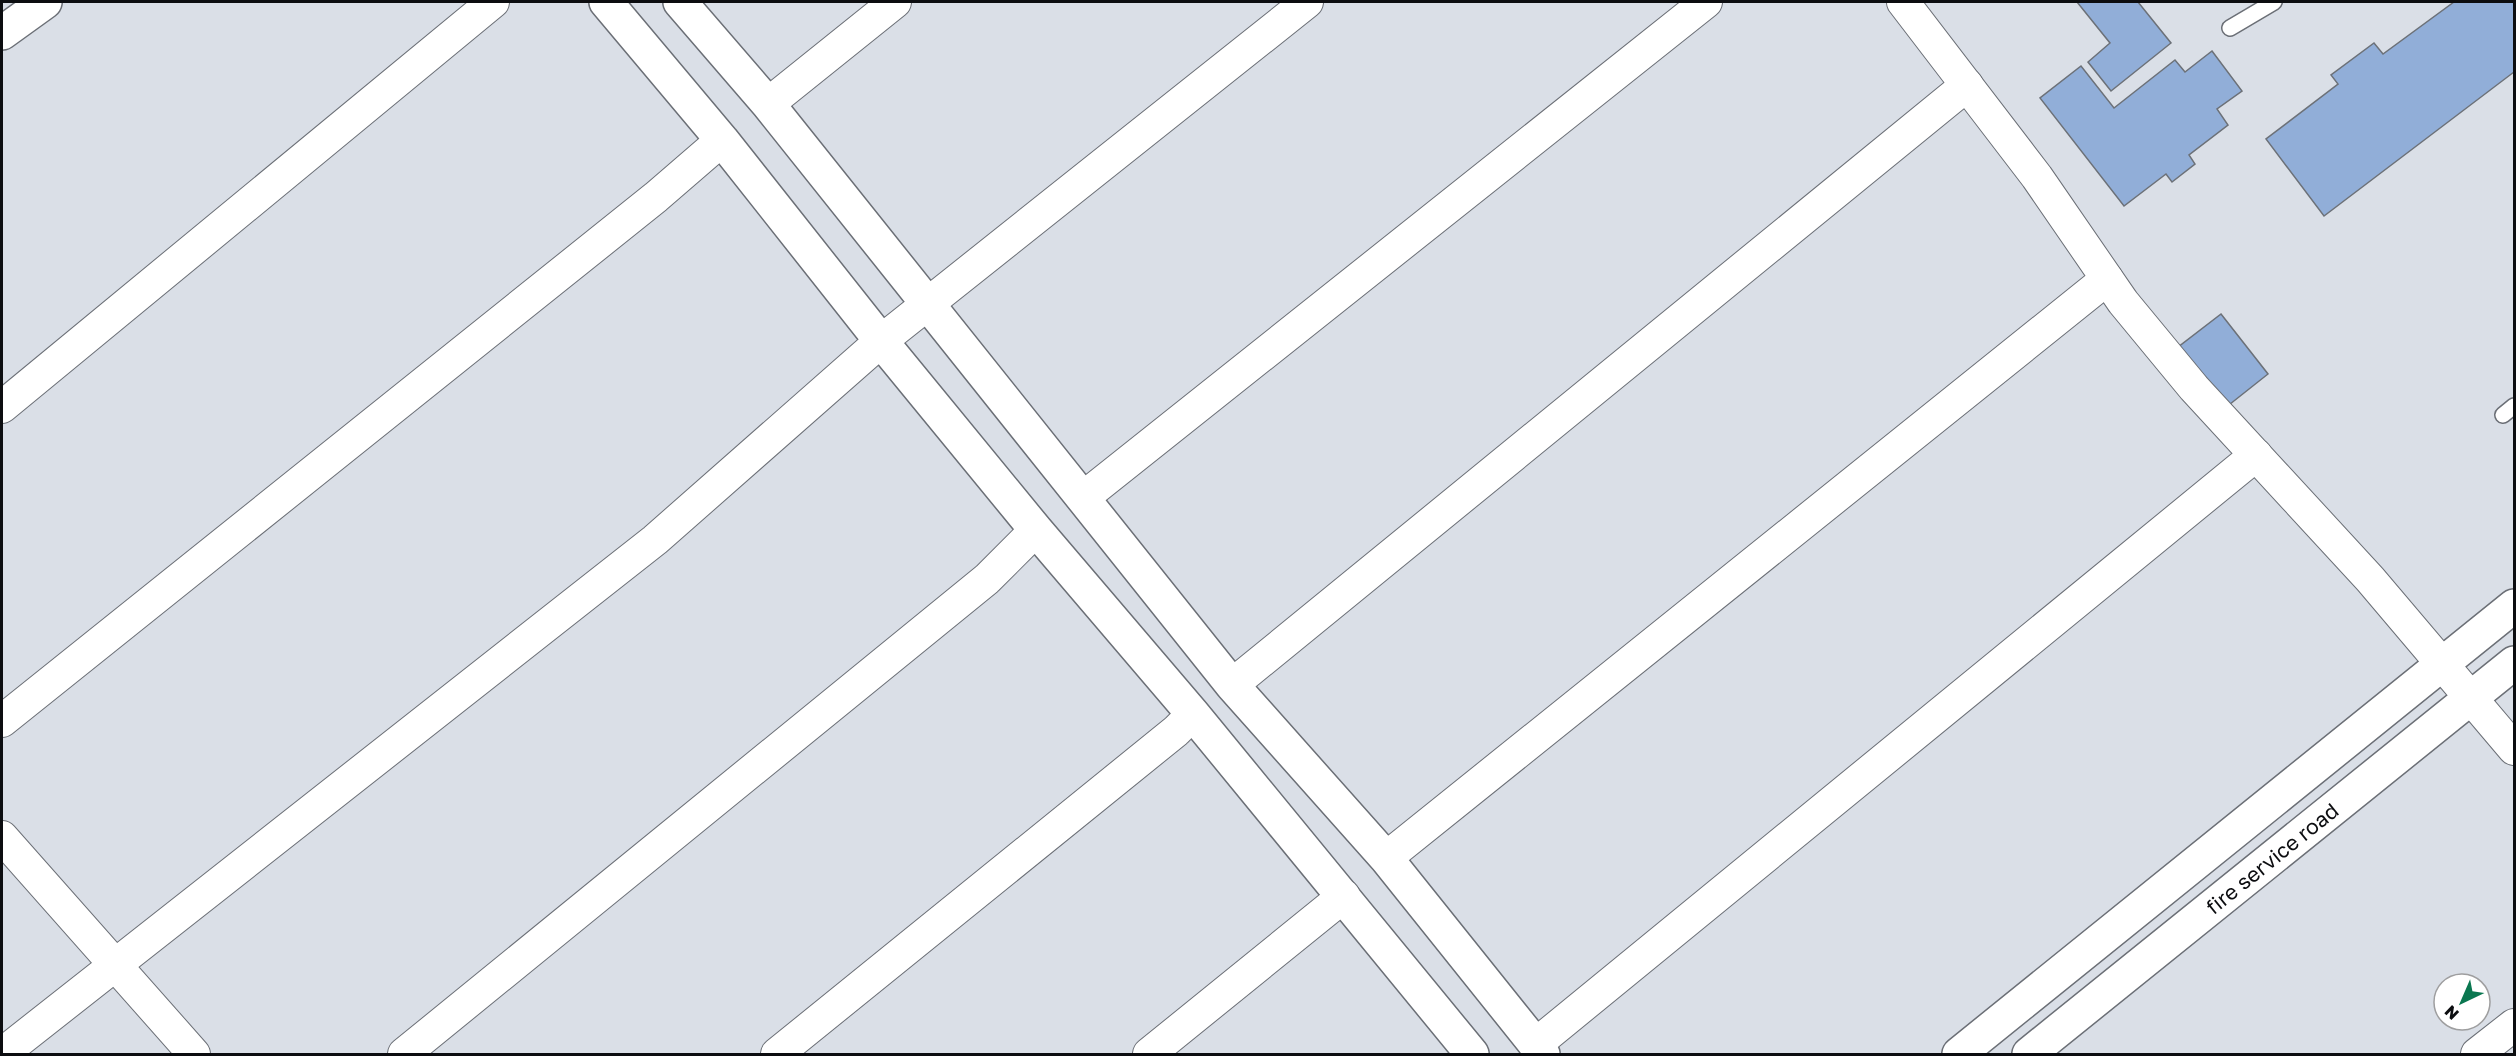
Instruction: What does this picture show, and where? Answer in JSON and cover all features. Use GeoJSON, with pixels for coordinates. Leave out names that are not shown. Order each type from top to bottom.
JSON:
{"type":"FeatureCollection","features":[{"type":"Feature","properties":{"kind":"main road"},"geometry":{"type":"LineString","coordinates":[[2,33],[45,2]]}},
{"type":"Feature","properties":{"kind":"main road"},"geometry":{"type":"LineString","coordinates":[[606,2],[722,140],[881,341],[1036,530],[1193,714],[1472,1054]]}},
{"type":"Feature","properties":{"kind":"main road"},"geometry":{"type":"LineString","coordinates":[[680,2],[768,104],[1084,496],[1232,685],[1386,858],[1539,1050]]}},
{"type":"Feature","properties":{"kind":"main road"},"geometry":{"type":"LineString","coordinates":[[1959,1054],[2514,606]]}},
{"type":"Feature","properties":{"kind":"main road","name":"fire service road"},"geometry":{"type":"LineString","coordinates":[[2029,1054],[2514,663]]}},
{"type":"Feature","properties":{"kind":"street"},"geometry":{"type":"LineString","coordinates":[[2,406],[493,2]]}},
{"type":"Feature","properties":{"kind":"street"},"geometry":{"type":"LineString","coordinates":[[768,104],[895,2]]}},
{"type":"Feature","properties":{"kind":"street"},"geometry":{"type":"LineString","coordinates":[[2,1054],[655,540],[881,341],[1307,2]]}},
{"type":"Feature","properties":{"kind":"street"},"geometry":{"type":"LineString","coordinates":[[1084,496],[1706,2]]}},
{"type":"Feature","properties":{"kind":"street"},"geometry":{"type":"LineString","coordinates":[[1903,2],[2037,177],[2108,279],[2194,388],[2444,663],[2514,748]]}},
{"type":"Feature","properties":{"kind":"street"},"geometry":{"type":"LineString","coordinates":[[1232,685],[1967,85]]}},
{"type":"Feature","properties":{"kind":"street"},"geometry":{"type":"LineString","coordinates":[[2,721],[637,212],[722,140]]}},
{"type":"Feature","properties":{"kind":"street"},"geometry":{"type":"LineString","coordinates":[[1386,858],[2108,279]]}},
{"type":"Feature","properties":{"kind":"street"},"geometry":{"type":"LineString","coordinates":[[1539,1050],[2256,455]]}},
{"type":"Feature","properties":{"kind":"street"},"geometry":{"type":"LineString","coordinates":[[404,1054],[987,579],[1036,530]]}},
{"type":"Feature","properties":{"kind":"street"},"geometry":{"type":"LineString","coordinates":[[777,1054],[1176,731],[1193,714]]}},
{"type":"Feature","properties":{"kind":"street"},"geometry":{"type":"LineString","coordinates":[[2,837],[194,1054]]}},
{"type":"Feature","properties":{"kind":"street"},"geometry":{"type":"LineString","coordinates":[[1149,1054],[1344,896]]}},
{"type":"Feature","properties":{"kind":"street"},"geometry":{"type":"LineString","coordinates":[[2477,1054],[2514,1024]]}},
{"type":"Feature","properties":{"kind":"lane"},"geometry":{"type":"LineString","coordinates":[[2229,28],[2274,2]]}},
{"type":"Feature","properties":{"kind":"building"},"geometry":{"type":"Polygon","coordinates":[[[2077,2],[2138,2],[2171,43],[2111,91],[2088,62],[2110,43],[2077,2]]]}},
{"type":"Feature","properties":{"kind":"building"},"geometry":{"type":"Polygon","coordinates":[[[2454,2],[2514,2],[2514,72],[2324,216],[2266,139],[2338,84],[2331,75],[2374,43],[2383,54],[2454,2]]]}},
{"type":"Feature","properties":{"kind":"building"},"geometry":{"type":"Polygon","coordinates":[[[2212,51],[2242,91],[2217,109],[2228,125],[2189,155],[2195,164],[2172,182],[2166,174],[2124,206],[2040,98],[2081,66],[2114,108],[2175,60],[2185,72],[2212,51]]]}},
{"type":"Feature","properties":{"kind":"building"},"geometry":{"type":"Polygon","coordinates":[[[2221,314],[2268,374],[2220,412],[2173,351],[2221,314]]]}}]}
